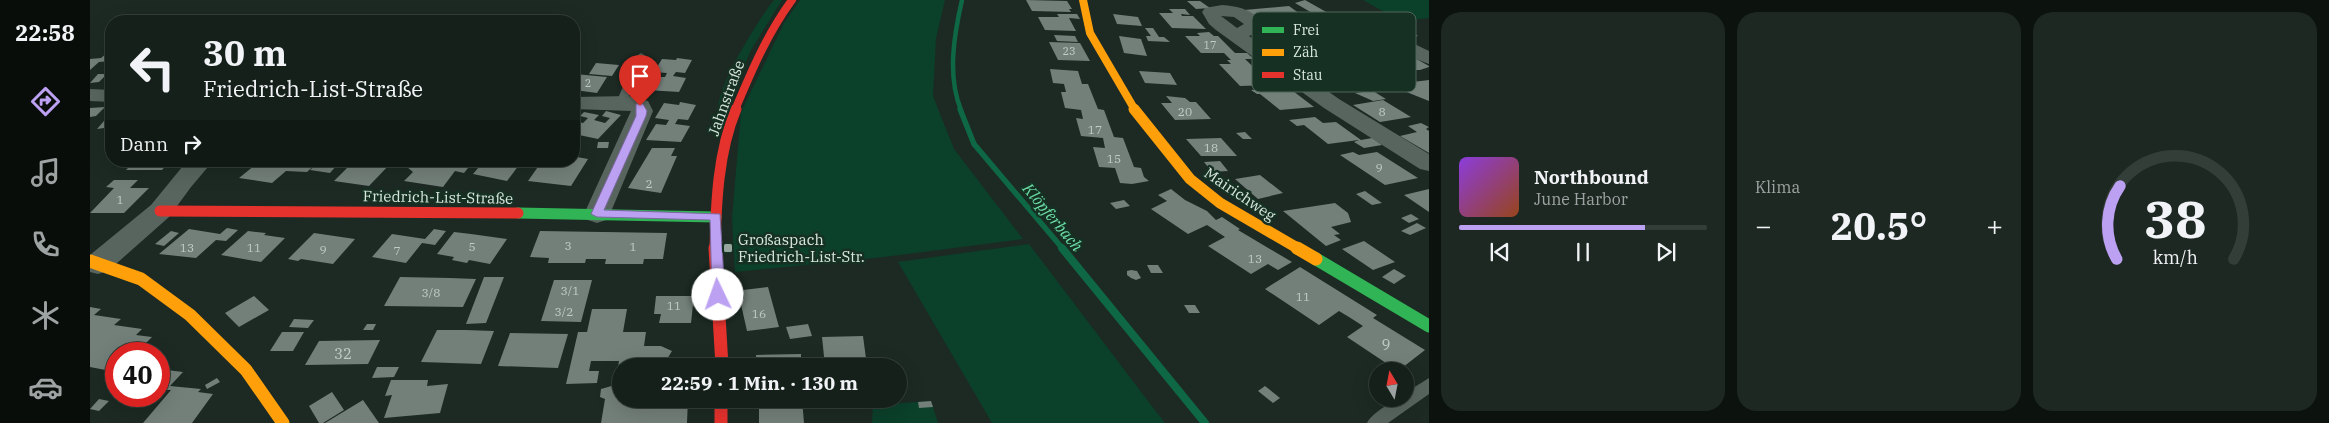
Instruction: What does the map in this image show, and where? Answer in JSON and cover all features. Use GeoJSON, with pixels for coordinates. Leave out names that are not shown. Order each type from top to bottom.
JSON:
{"type":"FeatureCollection","features":[{"type":"Feature","properties":{"kind":"street","name":"Jahnstraße"},"geometry":{"type":"LineString","coordinates":[[722,358],[715,248],[716,217],[726,133],[753,66],[777,20],[792,0]]}},
{"type":"Feature","properties":{"kind":"street","name":"Mairichweg"},"geometry":{"type":"LineString","coordinates":[[1083,0],[1090,33],[1132,107],[1190,179],[1220,203],[1429,326]]}},
{"type":"Feature","properties":{"kind":"street"},"geometry":{"type":"LineString","coordinates":[[1236,36],[1252,49]]}},
{"type":"Feature","properties":{"kind":"street"},"geometry":{"type":"LineString","coordinates":[[1416,53],[1429,58]]}},
{"type":"Feature","properties":{"kind":"street"},"geometry":{"type":"LineString","coordinates":[[1313,92],[1429,164]]}},
{"type":"Feature","properties":{"kind":"street"},"geometry":{"type":"LineString","coordinates":[[90,95],[105,96]]}},
{"type":"Feature","properties":{"kind":"street"},"geometry":{"type":"LineString","coordinates":[[580,103],[625,103],[640,106],[642,111],[597,214]]}},
{"type":"Feature","properties":{"kind":"street"},"geometry":{"type":"LineString","coordinates":[[94,263],[160,211],[182,181],[195,167]]}},
{"type":"Feature","properties":{"kind":"street","name":"Friedrich-List-Straße"},"geometry":{"type":"LineString","coordinates":[[160,211],[597,214],[716,217]]}},
{"type":"Feature","properties":{"kind":"street"},"geometry":{"type":"LineString","coordinates":[[94,263],[141,279],[190,315],[246,370],[283,423]]}},
{"type":"Feature","properties":{"kind":"street"},"geometry":{"type":"LineString","coordinates":[[721,408],[721,423]]}},
{"type":"Feature","properties":{"kind":"lane"},"geometry":{"type":"LineString","coordinates":[[625,103],[641,56]]}},
{"type":"Feature","properties":{"kind":"lane"},"geometry":{"type":"LineString","coordinates":[[1375,423],[1429,386]]}},
{"type":"Feature","properties":{"kind":"green space"},"geometry":{"type":"Polygon","coordinates":[[[774,0],[782,0],[751,50],[722,116],[719,116],[718,106],[729,75],[758,22],[774,0]]]}},
{"type":"Feature","properties":{"kind":"green space"},"geometry":{"type":"Polygon","coordinates":[[[800,0],[945,0],[936,38],[933,96],[954,149],[1023,239],[884,257],[735,272],[732,218],[741,112],[784,23],[800,0]]]}},
{"type":"Feature","properties":{"kind":"green space"},"geometry":{"type":"Polygon","coordinates":[[[1363,0],[1429,0],[1429,18],[1416,19],[1416,12],[1384,12],[1363,0]]]}},
{"type":"Feature","properties":{"kind":"green space"},"geometry":{"type":"Polygon","coordinates":[[[1029,244],[1165,423],[992,423],[898,262],[1029,244]]]}},
{"type":"Feature","properties":{"kind":"green space"},"geometry":{"type":"Polygon","coordinates":[[[931,401],[938,423],[872,423],[873,408],[907,408],[907,403],[931,401]]]}},
{"type":"Feature","properties":{"kind":"building"},"geometry":{"type":"Polygon","coordinates":[[[1026,0],[1067,1],[1072,9],[1069,9],[1071,12],[1032,11],[1026,0]]]}},
{"type":"Feature","properties":{"kind":"building"},"geometry":{"type":"Polygon","coordinates":[[[1305,0],[1326,12],[1310,12],[1295,3],[1305,0]]]}},
{"type":"Feature","properties":{"kind":"building"},"geometry":{"type":"Polygon","coordinates":[[[1187,1],[1200,1],[1210,8],[1196,9],[1187,1]]]}},
{"type":"Feature","properties":{"kind":"building"},"geometry":{"type":"Polygon","coordinates":[[[1289,6],[1297,12],[1252,12],[1252,14],[1244,10],[1289,6]]]}},
{"type":"Feature","properties":{"kind":"building"},"geometry":{"type":"Polygon","coordinates":[[[1169,9],[1185,9],[1190,15],[1181,14],[1182,16],[1193,16],[1206,29],[1172,28],[1159,13],[1173,13],[1169,9]]]}},
{"type":"Feature","properties":{"kind":"building"},"geometry":{"type":"Polygon","coordinates":[[[1057,14],[1077,14],[1080,19],[1069,18],[1076,31],[1045,30],[1038,17],[1059,17],[1057,14]]]}},
{"type":"Feature","properties":{"kind":"building"},"geometry":{"type":"Polygon","coordinates":[[[1113,14],[1138,17],[1142,26],[1117,24],[1113,14]]]}},
{"type":"Feature","properties":{"kind":"building"},"geometry":{"type":"Polygon","coordinates":[[[1145,28],[1153,28],[1159,37],[1164,37],[1170,42],[1148,41],[1146,36],[1151,36],[1145,28]]]}},
{"type":"Feature","properties":{"kind":"building"},"geometry":{"type":"Polygon","coordinates":[[[1209,32],[1214,36],[1218,36],[1235,53],[1247,53],[1252,57],[1252,59],[1245,59],[1252,66],[1252,86],[1240,86],[1219,64],[1231,64],[1227,60],[1231,60],[1224,53],[1201,53],[1185,36],[1200,36],[1197,33],[1209,32]]]}},
{"type":"Feature","properties":{"kind":"building"},"geometry":{"type":"Polygon","coordinates":[[[1054,35],[1075,36],[1078,42],[1057,41],[1054,35]]]}},
{"type":"Feature","properties":{"kind":"building"},"geometry":{"type":"Polygon","coordinates":[[[1119,36],[1141,39],[1147,56],[1124,53],[1119,36]]]}},
{"type":"Feature","properties":{"kind":"building"},"geometry":{"type":"Polygon","coordinates":[[[1049,42],[1080,43],[1090,61],[1058,60],[1049,42]]]}},
{"type":"Feature","properties":{"kind":"building"},"geometry":{"type":"Polygon","coordinates":[[[105,55],[105,62],[99,62],[90,70],[90,59],[101,58],[105,55]]]}},
{"type":"Feature","properties":{"kind":"building"},"geometry":{"type":"Polygon","coordinates":[[[677,58],[692,60],[685,73],[676,72],[673,76],[686,78],[679,92],[647,90],[656,77],[665,77],[667,73],[654,72],[662,59],[676,60],[677,58]]]}},
{"type":"Feature","properties":{"kind":"building"},"geometry":{"type":"Polygon","coordinates":[[[1416,59],[1429,66],[1416,70],[1416,59]]]}},
{"type":"Feature","properties":{"kind":"building"},"geometry":{"type":"Polygon","coordinates":[[[596,63],[619,65],[612,76],[589,74],[596,63]]]}},
{"type":"Feature","properties":{"kind":"building"},"geometry":{"type":"Polygon","coordinates":[[[1050,69],[1078,71],[1082,84],[1088,84],[1098,109],[1104,110],[1114,137],[1123,138],[1134,167],[1141,168],[1144,177],[1149,181],[1132,184],[1120,183],[1115,168],[1099,167],[1093,147],[1105,148],[1103,138],[1081,136],[1076,118],[1083,119],[1081,110],[1065,108],[1061,92],[1066,92],[1064,84],[1053,83],[1050,69]]]}},
{"type":"Feature","properties":{"kind":"building"},"geometry":{"type":"Polygon","coordinates":[[[1139,71],[1170,73],[1177,85],[1145,83],[1139,71]]]}},
{"type":"Feature","properties":{"kind":"building"},"geometry":{"type":"Polygon","coordinates":[[[98,74],[105,74],[99,82],[90,83],[98,74]]]}},
{"type":"Feature","properties":{"kind":"building"},"geometry":{"type":"Polygon","coordinates":[[[580,74],[607,77],[597,93],[580,91],[580,74]]]}},
{"type":"Feature","properties":{"kind":"building"},"geometry":{"type":"Polygon","coordinates":[[[1429,80],[1429,101],[1406,92],[1416,92],[1416,82],[1429,80]]]}},
{"type":"Feature","properties":{"kind":"building"},"geometry":{"type":"Polygon","coordinates":[[[1254,92],[1294,92],[1314,107],[1280,110],[1260,94],[1254,92]]]}},
{"type":"Feature","properties":{"kind":"building"},"geometry":{"type":"Polygon","coordinates":[[[1375,92],[1386,99],[1373,101],[1355,93],[1375,92]]]}},
{"type":"Feature","properties":{"kind":"building"},"geometry":{"type":"Polygon","coordinates":[[[1166,96],[1185,98],[1190,102],[1196,102],[1211,119],[1175,120],[1161,103],[1172,103],[1166,96]]]}},
{"type":"Feature","properties":{"kind":"building"},"geometry":{"type":"Polygon","coordinates":[[[1383,100],[1411,117],[1380,122],[1353,105],[1383,100]]]}},
{"type":"Feature","properties":{"kind":"building"},"geometry":{"type":"Polygon","coordinates":[[[680,102],[696,105],[688,120],[678,119],[675,124],[690,126],[681,142],[646,140],[656,124],[666,125],[669,120],[655,118],[664,103],[679,105],[680,102]]]}},
{"type":"Feature","properties":{"kind":"building"},"geometry":{"type":"Polygon","coordinates":[[[105,107],[96,116],[90,117],[90,108],[105,107]]]}},
{"type":"Feature","properties":{"kind":"building"},"geometry":{"type":"Polygon","coordinates":[[[606,111],[621,115],[598,139],[580,135],[580,122],[583,123],[588,118],[580,116],[584,112],[599,115],[594,120],[605,123],[610,118],[602,116],[606,111]]]}},
{"type":"Feature","properties":{"kind":"building"},"geometry":{"type":"Polygon","coordinates":[[[1315,117],[1323,123],[1336,122],[1361,140],[1372,138],[1382,145],[1364,148],[1354,142],[1359,140],[1328,144],[1304,125],[1297,126],[1289,120],[1315,117]]]}},
{"type":"Feature","properties":{"kind":"building"},"geometry":{"type":"Polygon","coordinates":[[[105,120],[105,128],[97,129],[105,120]]]}},
{"type":"Feature","properties":{"kind":"building"},"geometry":{"type":"Polygon","coordinates":[[[1421,123],[1429,127],[1426,129],[1429,131],[1429,153],[1400,136],[1417,132],[1408,126],[1421,123]]]}},
{"type":"Feature","properties":{"kind":"building"},"geometry":{"type":"Polygon","coordinates":[[[1245,132],[1252,139],[1243,139],[1236,133],[1245,132]]]}},
{"type":"Feature","properties":{"kind":"building"},"geometry":{"type":"Polygon","coordinates":[[[1221,138],[1237,156],[1201,156],[1186,139],[1221,138]]]}},
{"type":"Feature","properties":{"kind":"building"},"geometry":{"type":"Polygon","coordinates":[[[598,142],[609,142],[608,148],[597,148],[598,142]]]}},
{"type":"Feature","properties":{"kind":"building"},"geometry":{"type":"Polygon","coordinates":[[[652,148],[675,148],[671,156],[677,156],[661,193],[628,188],[652,148]]]}},
{"type":"Feature","properties":{"kind":"building"},"geometry":{"type":"Polygon","coordinates":[[[1353,152],[1359,155],[1377,152],[1418,178],[1385,185],[1340,155],[1353,152]]]}},
{"type":"Feature","properties":{"kind":"building"},"geometry":{"type":"Polygon","coordinates":[[[580,158],[588,159],[571,186],[528,181],[538,167],[580,167],[580,158]]]}},
{"type":"Feature","properties":{"kind":"building"},"geometry":{"type":"Polygon","coordinates":[[[1220,161],[1228,171],[1212,172],[1204,162],[1220,161]]]}},
{"type":"Feature","properties":{"kind":"building"},"geometry":{"type":"Polygon","coordinates":[[[129,167],[165,167],[162,170],[126,170],[129,167]]]}},
{"type":"Feature","properties":{"kind":"building"},"geometry":{"type":"Polygon","coordinates":[[[253,167],[312,167],[307,172],[286,171],[272,183],[239,178],[253,167]]]}},
{"type":"Feature","properties":{"kind":"building"},"geometry":{"type":"Polygon","coordinates":[[[313,167],[335,167],[330,173],[310,170],[313,167]]]}},
{"type":"Feature","properties":{"kind":"building"},"geometry":{"type":"Polygon","coordinates":[[[348,167],[387,167],[369,186],[334,181],[348,167]]]}},
{"type":"Feature","properties":{"kind":"building"},"geometry":{"type":"Polygon","coordinates":[[[407,167],[469,167],[464,173],[455,171],[443,187],[404,181],[413,172],[407,167]]]}},
{"type":"Feature","properties":{"kind":"building"},"geometry":{"type":"Polygon","coordinates":[[[479,167],[518,167],[507,181],[473,174],[479,167]]]}},
{"type":"Feature","properties":{"kind":"building"},"geometry":{"type":"Polygon","coordinates":[[[1260,175],[1283,193],[1258,199],[1235,179],[1260,175]]]}},
{"type":"Feature","properties":{"kind":"building"},"geometry":{"type":"Polygon","coordinates":[[[114,180],[138,180],[130,188],[149,188],[124,213],[90,213],[114,188],[106,187],[114,180]]]}},
{"type":"Feature","properties":{"kind":"building"},"geometry":{"type":"Polygon","coordinates":[[[1171,189],[1185,200],[1207,211],[1216,220],[1222,217],[1240,229],[1238,230],[1292,262],[1278,270],[1268,264],[1251,274],[1208,246],[1225,237],[1207,225],[1188,234],[1151,209],[1167,201],[1158,195],[1171,189]]]}},
{"type":"Feature","properties":{"kind":"building"},"geometry":{"type":"Polygon","coordinates":[[[1429,189],[1429,212],[1404,195],[1429,189]]]}},
{"type":"Feature","properties":{"kind":"building"},"geometry":{"type":"Polygon","coordinates":[[[1365,191],[1382,203],[1372,205],[1356,194],[1365,191]]]}},
{"type":"Feature","properties":{"kind":"building"},"geometry":{"type":"Polygon","coordinates":[[[1124,200],[1130,206],[1116,209],[1110,203],[1124,200]]]}},
{"type":"Feature","properties":{"kind":"building"},"geometry":{"type":"Polygon","coordinates":[[[1335,203],[1348,213],[1351,222],[1331,227],[1340,234],[1334,235],[1341,240],[1326,246],[1283,211],[1335,203]]]}},
{"type":"Feature","properties":{"kind":"building"},"geometry":{"type":"Polygon","coordinates":[[[1411,214],[1419,219],[1409,223],[1401,218],[1411,214]]]}},
{"type":"Feature","properties":{"kind":"building"},"geometry":{"type":"Polygon","coordinates":[[[1417,223],[1426,228],[1410,235],[1401,231],[1417,223]]]}},
{"type":"Feature","properties":{"kind":"building"},"geometry":{"type":"Polygon","coordinates":[[[227,228],[238,230],[226,241],[216,240],[196,258],[159,254],[189,229],[220,234],[227,228]]]}},
{"type":"Feature","properties":{"kind":"building"},"geometry":{"type":"Polygon","coordinates":[[[434,229],[446,231],[435,245],[422,243],[406,263],[372,257],[392,234],[425,239],[434,229]]]}},
{"type":"Feature","properties":{"kind":"building"},"geometry":{"type":"Polygon","coordinates":[[[171,231],[179,233],[164,246],[155,244],[171,231]]]}},
{"type":"Feature","properties":{"kind":"building"},"geometry":{"type":"Polygon","coordinates":[[[248,231],[285,238],[261,262],[221,255],[248,231]]]}},
{"type":"Feature","properties":{"kind":"building"},"geometry":{"type":"Polygon","coordinates":[[[540,231],[667,233],[663,259],[644,259],[643,264],[605,264],[606,259],[586,259],[585,263],[548,263],[549,258],[530,257],[540,231]]]}},
{"type":"Feature","properties":{"kind":"building"},"geometry":{"type":"Polygon","coordinates":[[[454,232],[507,239],[490,264],[469,260],[467,263],[452,260],[454,257],[437,254],[454,232]]]}},
{"type":"Feature","properties":{"kind":"building"},"geometry":{"type":"Polygon","coordinates":[[[314,233],[355,239],[333,264],[288,259],[314,233]]]}},
{"type":"Feature","properties":{"kind":"building"},"geometry":{"type":"Polygon","coordinates":[[[1364,241],[1395,262],[1373,270],[1342,249],[1364,241]]]}},
{"type":"Feature","properties":{"kind":"building"},"geometry":{"type":"Polygon","coordinates":[[[1147,265],[1158,265],[1163,273],[1151,273],[1147,265]]]}},
{"type":"Feature","properties":{"kind":"building"},"geometry":{"type":"Polygon","coordinates":[[[1300,267],[1377,315],[1373,318],[1425,350],[1410,362],[1384,362],[1347,337],[1363,326],[1349,317],[1339,311],[1319,325],[1265,289],[1300,267]]]}},
{"type":"Feature","properties":{"kind":"building"},"geometry":{"type":"Polygon","coordinates":[[[1394,269],[1406,276],[1394,284],[1382,277],[1394,269]]]}},
{"type":"Feature","properties":{"kind":"building"},"geometry":{"type":"Polygon","coordinates":[[[1127,271],[1137,271],[1141,278],[1136,280],[1127,275],[1127,271]]]}},
{"type":"Feature","properties":{"kind":"building"},"geometry":{"type":"Polygon","coordinates":[[[400,277],[476,279],[463,307],[384,306],[400,277]]]}},
{"type":"Feature","properties":{"kind":"building"},"geometry":{"type":"Polygon","coordinates":[[[484,277],[504,277],[486,323],[466,324],[484,277]]]}},
{"type":"Feature","properties":{"kind":"building"},"geometry":{"type":"Polygon","coordinates":[[[554,280],[592,280],[581,322],[541,321],[554,280]]]}},
{"type":"Feature","properties":{"kind":"building"},"geometry":{"type":"Polygon","coordinates":[[[768,287],[779,327],[747,331],[740,300],[744,299],[743,290],[768,287]]]}},
{"type":"Feature","properties":{"kind":"building"},"geometry":{"type":"Polygon","coordinates":[[[254,296],[269,310],[239,327],[225,313],[254,296]]]}},
{"type":"Feature","properties":{"kind":"building"},"geometry":{"type":"Polygon","coordinates":[[[656,296],[694,296],[691,323],[659,323],[661,314],[654,314],[656,296]]]}},
{"type":"Feature","properties":{"kind":"building"},"geometry":{"type":"Polygon","coordinates":[[[1184,305],[1195,305],[1200,313],[1189,313],[1184,305]]]}},
{"type":"Feature","properties":{"kind":"building"},"geometry":{"type":"Polygon","coordinates":[[[90,307],[101,309],[94,315],[121,319],[114,325],[142,329],[136,335],[152,337],[147,342],[105,342],[105,370],[90,367],[90,307]]]}},
{"type":"Feature","properties":{"kind":"building"},"geometry":{"type":"Polygon","coordinates":[[[592,309],[627,309],[623,332],[646,332],[644,346],[661,346],[672,351],[668,358],[612,358],[612,361],[591,361],[589,371],[599,371],[597,383],[566,384],[578,332],[587,332],[592,309]]]}},
{"type":"Feature","properties":{"kind":"building"},"geometry":{"type":"Polygon","coordinates":[[[294,319],[314,320],[308,328],[289,327],[294,319]]]}},
{"type":"Feature","properties":{"kind":"building"},"geometry":{"type":"Polygon","coordinates":[[[367,324],[376,324],[373,330],[363,330],[367,324]]]}},
{"type":"Feature","properties":{"kind":"building"},"geometry":{"type":"Polygon","coordinates":[[[808,324],[812,336],[790,339],[786,327],[808,324]]]}},
{"type":"Feature","properties":{"kind":"building"},"geometry":{"type":"Polygon","coordinates":[[[437,330],[494,331],[481,364],[421,362],[437,330]]]}},
{"type":"Feature","properties":{"kind":"building"},"geometry":{"type":"Polygon","coordinates":[[[282,332],[304,332],[293,351],[270,351],[282,332]]]}},
{"type":"Feature","properties":{"kind":"building"},"geometry":{"type":"Polygon","coordinates":[[[510,333],[568,334],[558,368],[498,366],[510,333]]]}},
{"type":"Feature","properties":{"kind":"building"},"geometry":{"type":"Polygon","coordinates":[[[863,336],[866,358],[824,358],[822,337],[863,336]]]}},
{"type":"Feature","properties":{"kind":"building"},"geometry":{"type":"Polygon","coordinates":[[[380,340],[368,364],[305,365],[319,341],[380,340]]]}},
{"type":"Feature","properties":{"kind":"building"},"geometry":{"type":"Polygon","coordinates":[[[801,354],[801,358],[756,358],[756,355],[801,354]]]}},
{"type":"Feature","properties":{"kind":"building"},"geometry":{"type":"Polygon","coordinates":[[[377,367],[399,367],[394,377],[372,378],[377,367]]]}},
{"type":"Feature","properties":{"kind":"building"},"geometry":{"type":"Polygon","coordinates":[[[170,370],[183,372],[170,386],[170,370]]]}},
{"type":"Feature","properties":{"kind":"building"},"geometry":{"type":"Polygon","coordinates":[[[217,378],[220,382],[207,389],[205,385],[217,378]]]}},
{"type":"Feature","properties":{"kind":"building"},"geometry":{"type":"Polygon","coordinates":[[[391,380],[428,380],[427,386],[448,384],[440,413],[384,418],[392,395],[385,396],[391,380]]]}},
{"type":"Feature","properties":{"kind":"building"},"geometry":{"type":"Polygon","coordinates":[[[170,386],[201,389],[198,392],[213,394],[192,423],[143,423],[157,407],[170,407],[170,386]]]}},
{"type":"Feature","properties":{"kind":"building"},"geometry":{"type":"Polygon","coordinates":[[[612,386],[612,408],[688,408],[687,423],[601,423],[605,399],[600,397],[601,389],[612,386]]]}},
{"type":"Feature","properties":{"kind":"building"},"geometry":{"type":"Polygon","coordinates":[[[1265,386],[1280,398],[1273,403],[1258,391],[1265,386]]]}},
{"type":"Feature","properties":{"kind":"building"},"geometry":{"type":"Polygon","coordinates":[[[332,392],[344,410],[323,423],[319,423],[309,406],[332,392]]]}},
{"type":"Feature","properties":{"kind":"building"},"geometry":{"type":"Polygon","coordinates":[[[99,399],[105,400],[105,405],[99,411],[90,409],[99,399]]]}},
{"type":"Feature","properties":{"kind":"building"},"geometry":{"type":"Polygon","coordinates":[[[363,400],[379,423],[325,423],[363,400]]]}},
{"type":"Feature","properties":{"kind":"building"},"geometry":{"type":"Polygon","coordinates":[[[931,401],[933,407],[919,408],[918,402],[931,401]]]}},
{"type":"Feature","properties":{"kind":"building"},"geometry":{"type":"Polygon","coordinates":[[[759,408],[803,408],[804,423],[759,423],[759,408]]]}},
{"type":"Feature","properties":{"kind":"waterway","name":"Klöpferbach"},"geometry":{"type":"LineString","coordinates":[[961,110],[954,83],[953,55],[956,27],[962,0]]}},
{"type":"Feature","properties":{"kind":"waterway","name":"Klöpferbach"},"geometry":{"type":"LineString","coordinates":[[960,109],[974,144],[1063,249]]}},
{"type":"Feature","properties":{"kind":"waterway","name":"Klöpferbach"},"geometry":{"type":"LineString","coordinates":[[1062,248],[1205,423]]}},
{"type":"Feature","properties":{"kind":"traffic: fast"},"geometry":{"type":"LineString","coordinates":[[518,213],[716,217]]}},
{"type":"Feature","properties":{"kind":"traffic: fast"},"geometry":{"type":"LineString","coordinates":[[1316,259],[1429,326]]}},
{"type":"Feature","properties":{"kind":"traffic: slow"},"geometry":{"type":"LineString","coordinates":[[1083,0],[1090,33],[1132,107],[1190,179],[1220,203],[1316,259]]}},
{"type":"Feature","properties":{"kind":"traffic: slow"},"geometry":{"type":"LineString","coordinates":[[90,261],[141,279],[190,315],[246,370],[283,423]]}},
{"type":"Feature","properties":{"kind":"traffic: jam"},"geometry":{"type":"LineString","coordinates":[[722,358],[715,248],[716,217],[726,133],[753,66],[777,20],[792,0]]}},
{"type":"Feature","properties":{"kind":"traffic: jam"},"geometry":{"type":"LineString","coordinates":[[160,211],[518,213]]}},
{"type":"Feature","properties":{"kind":"traffic: jam"},"geometry":{"type":"LineString","coordinates":[[721,408],[721,423]]}},
{"type":"Feature","properties":{"kind":"place","name":"Großaspach Friedrich-List-Str."},"geometry":{"type":"Point","coordinates":[728,248]}},
{"type":"Feature","properties":{"kind":"route"},"geometry":{"type":"LineString","coordinates":[[640,106],[641,116],[597,214],[716,217],[715,248],[718,295]]}}]}
